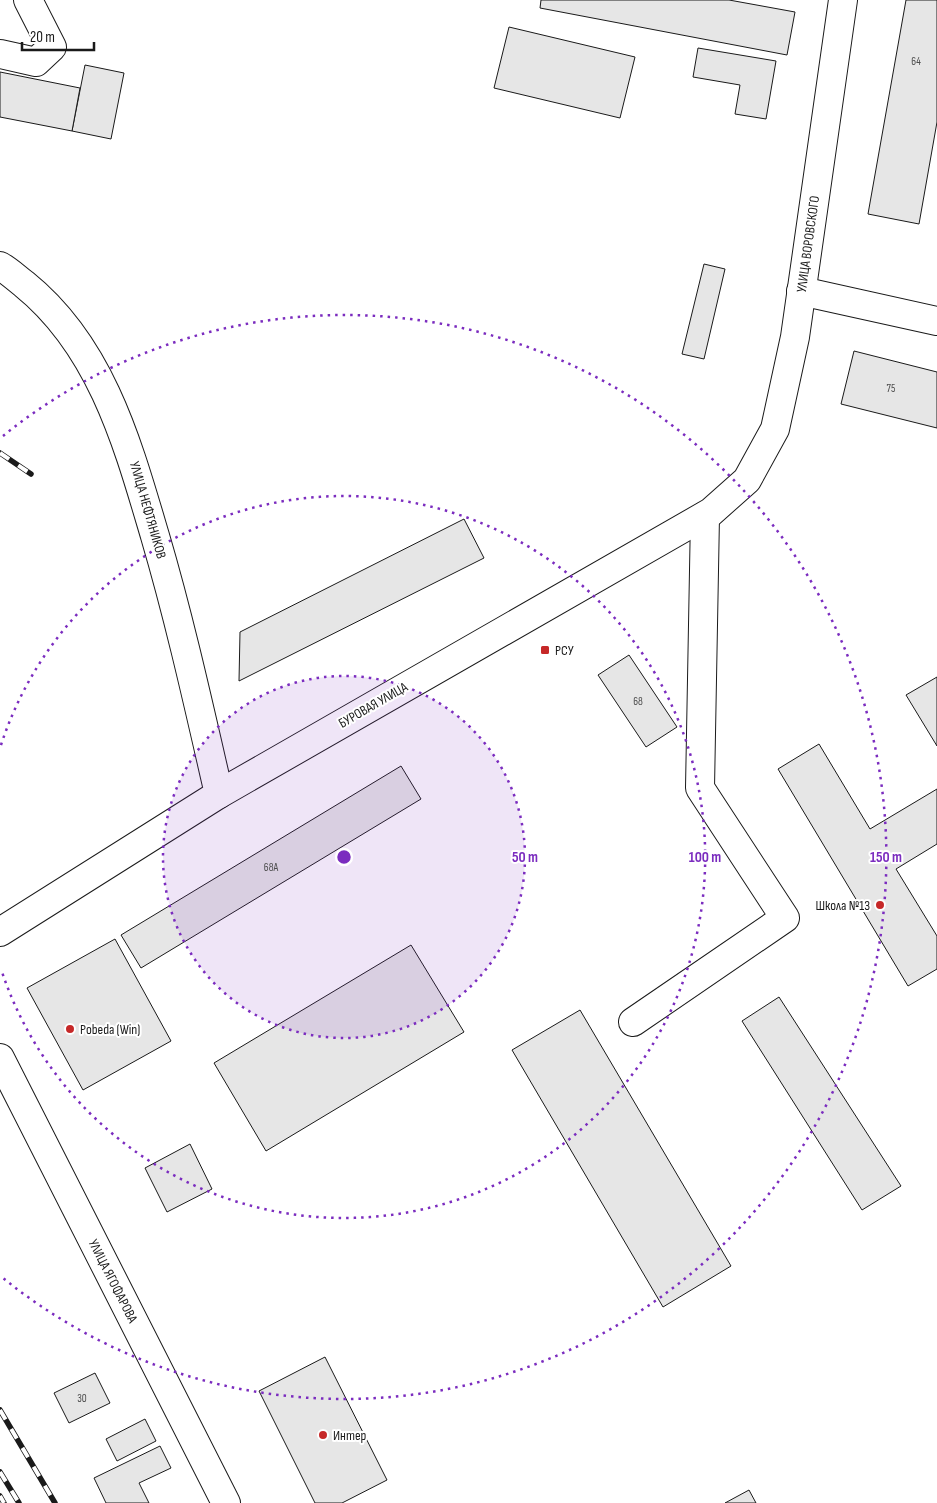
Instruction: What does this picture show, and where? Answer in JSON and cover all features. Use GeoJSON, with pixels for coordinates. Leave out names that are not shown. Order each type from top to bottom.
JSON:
{"type":"FeatureCollection","features":[{"type":"Feature","properties":{"kind":"street"},"geometry":{"type":"LineString","coordinates":[[0,54],[36,62],[52,47],[28,0]]}},
{"type":"Feature","properties":{"kind":"street","name":"УЛИЦА ВОРОВСКОГО"},"geometry":{"type":"LineString","coordinates":[[747,480],[775,429],[795,337],[839,1]]}},
{"type":"Feature","properties":{"kind":"street","name":"УЛИЦА НЕФТЯНИКОВ"},"geometry":{"type":"LineString","coordinates":[[0,266],[41,298],[71,332],[101,382],[123,435],[130,452],[174,600],[219,794]]}},
{"type":"Feature","properties":{"kind":"street"},"geometry":{"type":"LineString","coordinates":[[802,291],[937,321]]}},
{"type":"Feature","properties":{"kind":"street","name":"БУРОВАЯ УЛИЦА"},"geometry":{"type":"LineString","coordinates":[[0,932],[219,794],[705,516],[747,480]]}},
{"type":"Feature","properties":{"kind":"street"},"geometry":{"type":"LineString","coordinates":[[633,1022],[785,918],[700,788],[705,516]]}},
{"type":"Feature","properties":{"kind":"street","name":"УЛИЦА ЯГОФАРОВА"},"geometry":{"type":"LineString","coordinates":[[0,1058],[226,1503]]}},
{"type":"Feature","properties":{"kind":"building"},"geometry":{"type":"Polygon","coordinates":[[[541,0],[729,0],[795,12],[787,55],[540,8],[541,0]]]}},
{"type":"Feature","properties":{"kind":"building"},"geometry":{"type":"Polygon","coordinates":[[[906,0],[937,0],[937,122],[919,224],[868,214],[906,0]]]}},
{"type":"Feature","properties":{"kind":"building"},"geometry":{"type":"Polygon","coordinates":[[[509,27],[635,57],[620,118],[494,88],[509,27]]]}},
{"type":"Feature","properties":{"kind":"building"},"geometry":{"type":"Polygon","coordinates":[[[698,48],[776,61],[766,119],[735,114],[740,85],[693,77],[698,48]]]}},
{"type":"Feature","properties":{"kind":"building"},"geometry":{"type":"Polygon","coordinates":[[[85,65],[124,73],[111,139],[72,131],[85,65]]]}},
{"type":"Feature","properties":{"kind":"building"},"geometry":{"type":"Polygon","coordinates":[[[0,72],[80,88],[72,131],[0,117],[0,72]]]}},
{"type":"Feature","properties":{"kind":"building"},"geometry":{"type":"Polygon","coordinates":[[[704,264],[725,269],[704,359],[682,354],[704,264]]]}},
{"type":"Feature","properties":{"kind":"building"},"geometry":{"type":"Polygon","coordinates":[[[854,351],[937,372],[937,428],[841,404],[854,351]]]}},
{"type":"Feature","properties":{"kind":"building"},"geometry":{"type":"Polygon","coordinates":[[[464,519],[484,558],[239,681],[240,632],[464,519]]]}},
{"type":"Feature","properties":{"kind":"building"},"geometry":{"type":"Polygon","coordinates":[[[629,655],[677,727],[646,747],[598,675],[629,655]]]}},
{"type":"Feature","properties":{"kind":"building"},"geometry":{"type":"Polygon","coordinates":[[[937,677],[937,746],[906,695],[937,677]]]}},
{"type":"Feature","properties":{"kind":"building"},"geometry":{"type":"Polygon","coordinates":[[[819,744],[870,829],[937,789],[937,844],[896,869],[937,936],[937,969],[908,986],[778,769],[819,744]]]}},
{"type":"Feature","properties":{"kind":"building"},"geometry":{"type":"Polygon","coordinates":[[[401,766],[421,799],[141,968],[121,935],[401,766]]]}},
{"type":"Feature","properties":{"kind":"building"},"geometry":{"type":"Polygon","coordinates":[[[115,939],[171,1041],[83,1090],[27,988],[115,939]]]}},
{"type":"Feature","properties":{"kind":"building"},"geometry":{"type":"Polygon","coordinates":[[[411,945],[464,1032],[266,1151],[214,1063],[411,945]]]}},
{"type":"Feature","properties":{"kind":"building"},"geometry":{"type":"Polygon","coordinates":[[[779,997],[901,1186],[862,1210],[742,1021],[779,997]]]}},
{"type":"Feature","properties":{"kind":"building"},"geometry":{"type":"Polygon","coordinates":[[[580,1010],[731,1266],[663,1307],[512,1050],[580,1010]]]}},
{"type":"Feature","properties":{"kind":"building"},"geometry":{"type":"Polygon","coordinates":[[[190,1144],[212,1189],[167,1212],[145,1168],[190,1144]]]}},
{"type":"Feature","properties":{"kind":"building","name":"Интер"},"geometry":{"type":"Polygon","coordinates":[[[325,1357],[387,1480],[342,1503],[315,1503],[259,1391],[325,1357]]]}},
{"type":"Feature","properties":{"kind":"building"},"geometry":{"type":"Polygon","coordinates":[[[95,1373],[110,1403],[69,1423],[54,1393],[95,1373]]]}},
{"type":"Feature","properties":{"kind":"building"},"geometry":{"type":"Polygon","coordinates":[[[145,1419],[156,1441],[117,1461],[106,1439],[145,1419]]]}},
{"type":"Feature","properties":{"kind":"building"},"geometry":{"type":"Polygon","coordinates":[[[160,1446],[171,1468],[139,1483],[149,1503],[106,1503],[94,1478],[160,1446]]]}},
{"type":"Feature","properties":{"kind":"building"},"geometry":{"type":"Polygon","coordinates":[[[749,1490],[756,1503],[725,1503],[749,1490]]]}},
{"type":"Feature","properties":{"kind":"railway"},"geometry":{"type":"LineString","coordinates":[[0,453],[31,474]]}},
{"type":"Feature","properties":{"kind":"railway"},"geometry":{"type":"LineString","coordinates":[[0,1410],[55,1503]]}},
{"type":"Feature","properties":{"kind":"railway"},"geometry":{"type":"LineString","coordinates":[[0,1472],[19,1503]]}},
{"type":"Feature","properties":{"kind":"railway"},"geometry":{"type":"LineString","coordinates":[[0,1496],[4,1503]]}},
{"type":"Feature","properties":{"kind":"place","name":"РСУ"},"geometry":{"type":"Point","coordinates":[545,650]}},
{"type":"Feature","properties":{"kind":"place","name":"Школа №13"},"geometry":{"type":"Point","coordinates":[880,905]}},
{"type":"Feature","properties":{"kind":"place","name":"Pobeda (Win)"},"geometry":{"type":"Point","coordinates":[70,1029]}},
{"type":"Feature","properties":{"kind":"place","name":"Интер"},"geometry":{"type":"Point","coordinates":[323,1435]}}]}
